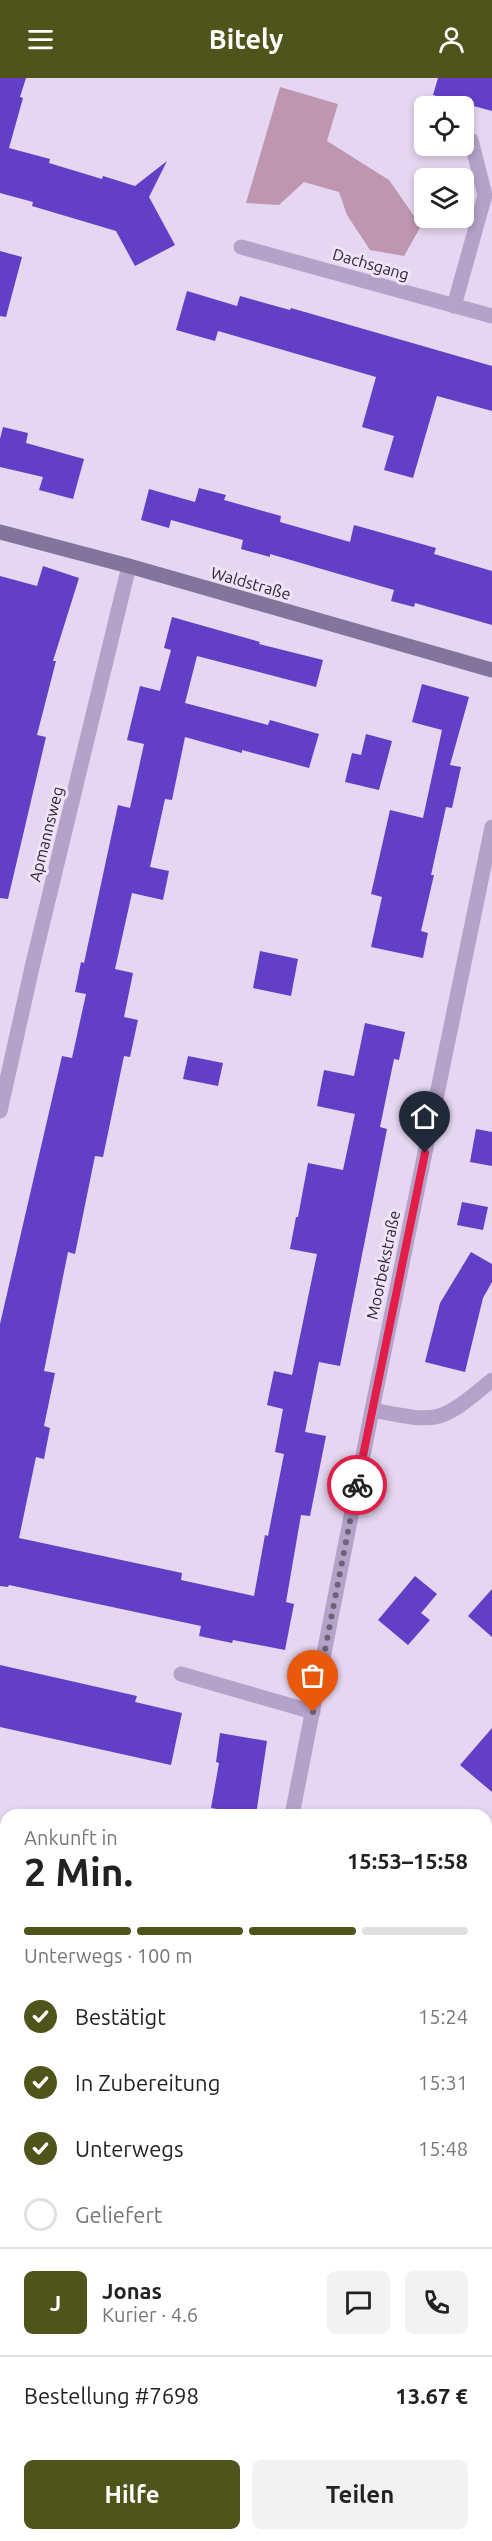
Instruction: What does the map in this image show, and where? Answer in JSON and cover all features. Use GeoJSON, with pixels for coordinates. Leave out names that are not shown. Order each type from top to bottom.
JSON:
{"type":"FeatureCollection","features":[{"type":"Feature","properties":{"kind":"street"},"geometry":{"type":"LineString","coordinates":[[454,306],[485,195],[474,152]]}},
{"type":"Feature","properties":{"kind":"street","name":"Dachsgang"},"geometry":{"type":"LineString","coordinates":[[241,247],[492,316]]}},
{"type":"Feature","properties":{"kind":"street","name":"Waldstraße"},"geometry":{"type":"LineString","coordinates":[[0,532],[129,566],[492,670]]}},
{"type":"Feature","properties":{"kind":"street","name":"Apmannsweg"},"geometry":{"type":"LineString","coordinates":[[0,1111],[33,963],[129,566]]}},
{"type":"Feature","properties":{"kind":"street","name":"Moorbekstraße"},"geometry":{"type":"LineString","coordinates":[[293,1809],[372,1410],[492,827]]}},
{"type":"Feature","properties":{"kind":"street"},"geometry":{"type":"LineString","coordinates":[[372,1410],[432,1419],[455,1409],[492,1380]]}},
{"type":"Feature","properties":{"kind":"street"},"geometry":{"type":"LineString","coordinates":[[181,1674],[313,1712]]}},
{"type":"Feature","properties":{"kind":"shaded area"},"geometry":{"type":"Polygon","coordinates":[[[280,87],[338,104],[327,141],[389,180],[414,216],[414,228],[420,228],[404,256],[370,250],[347,215],[339,192],[304,182],[279,205],[246,203],[280,87]]]}},
{"type":"Feature","properties":{"kind":"building"},"geometry":{"type":"Polygon","coordinates":[[[0,78],[26,78],[20,97],[23,98],[9,148],[50,159],[49,163],[102,179],[103,176],[135,186],[167,161],[149,197],[175,245],[135,266],[116,231],[32,206],[33,202],[0,193],[0,78]]]}},
{"type":"Feature","properties":{"kind":"building"},"geometry":{"type":"Polygon","coordinates":[[[438,78],[492,78],[492,111],[474,106],[474,96],[433,95],[438,78]]]}},
{"type":"Feature","properties":{"kind":"building"},"geometry":{"type":"Polygon","coordinates":[[[0,251],[22,257],[6,317],[0,316],[0,251]]]}},
{"type":"Feature","properties":{"kind":"building"},"geometry":{"type":"Polygon","coordinates":[[[187,291],[237,306],[240,296],[290,310],[291,308],[492,366],[492,411],[437,396],[413,478],[384,470],[394,436],[362,427],[376,377],[218,331],[215,341],[176,330],[187,291]]]}},
{"type":"Feature","properties":{"kind":"building"},"geometry":{"type":"Polygon","coordinates":[[[3,427],[28,433],[26,443],[84,459],[73,499],[39,490],[43,477],[0,467],[0,439],[3,427]]]}},
{"type":"Feature","properties":{"kind":"building"},"geometry":{"type":"Polygon","coordinates":[[[199,488],[226,495],[224,500],[281,516],[280,522],[350,542],[354,525],[436,548],[434,554],[492,571],[492,625],[415,603],[414,607],[391,601],[394,590],[270,554],[270,557],[241,549],[243,540],[171,520],[169,528],[141,520],[149,489],[195,502],[199,488]]]}},
{"type":"Feature","properties":{"kind":"building"},"geometry":{"type":"Polygon","coordinates":[[[43,566],[79,578],[53,661],[56,661],[37,735],[46,737],[8,899],[0,898],[0,576],[37,586],[43,566]]]}},
{"type":"Feature","properties":{"kind":"building"},"geometry":{"type":"Polygon","coordinates":[[[172,617],[260,642],[259,644],[323,660],[316,687],[197,656],[185,703],[268,725],[270,720],[319,734],[309,768],[185,737],[172,800],[165,799],[150,867],[169,871],[163,900],[132,893],[115,969],[133,973],[124,1017],[138,1020],[130,1057],[124,1056],[103,1157],[95,1156],[75,1254],[68,1252],[44,1371],[55,1373],[44,1426],[50,1428],[44,1459],[36,1457],[19,1538],[182,1573],[181,1580],[254,1596],[265,1535],[268,1536],[284,1454],[275,1452],[283,1409],[267,1405],[274,1371],[292,1375],[317,1254],[290,1249],[296,1217],[298,1217],[308,1163],[343,1170],[355,1114],[317,1106],[324,1070],[354,1076],[365,1023],[405,1032],[399,1060],[394,1059],[380,1127],[387,1129],[340,1366],[319,1362],[305,1432],[326,1436],[310,1516],[301,1515],[286,1602],[294,1604],[285,1650],[199,1636],[201,1626],[9,1585],[8,1587],[0,1586],[0,1324],[62,1056],[72,1058],[86,994],[75,992],[81,962],[84,963],[118,805],[130,808],[144,744],[127,740],[140,686],[160,691],[171,650],[164,648],[172,617]]]}},
{"type":"Feature","properties":{"kind":"building"},"geometry":{"type":"Polygon","coordinates":[[[422,684],[469,697],[450,765],[461,767],[452,808],[446,807],[431,875],[434,875],[421,931],[428,933],[423,958],[371,947],[382,897],[371,894],[390,810],[423,818],[442,730],[412,722],[422,684]]]}},
{"type":"Feature","properties":{"kind":"building"},"geometry":{"type":"Polygon","coordinates":[[[366,734],[392,741],[379,790],[345,782],[352,753],[361,755],[366,734]]]}},
{"type":"Feature","properties":{"kind":"building"},"geometry":{"type":"Polygon","coordinates":[[[260,951],[298,959],[291,996],[253,988],[260,951]]]}},
{"type":"Feature","properties":{"kind":"building"},"geometry":{"type":"Polygon","coordinates":[[[188,1056],[223,1063],[218,1086],[183,1079],[188,1056]]]}},
{"type":"Feature","properties":{"kind":"building"},"geometry":{"type":"Polygon","coordinates":[[[476,1129],[492,1132],[492,1166],[470,1162],[476,1129]]]}},
{"type":"Feature","properties":{"kind":"building"},"geometry":{"type":"Polygon","coordinates":[[[462,1202],[488,1207],[483,1230],[457,1225],[462,1202]]]}},
{"type":"Feature","properties":{"kind":"building"},"geometry":{"type":"Polygon","coordinates":[[[471,1252],[492,1264],[492,1282],[483,1298],[465,1372],[425,1362],[440,1303],[471,1252]]]}},
{"type":"Feature","properties":{"kind":"building"},"geometry":{"type":"Polygon","coordinates":[[[415,1576],[437,1594],[421,1613],[430,1620],[408,1645],[378,1620],[415,1576]]]}},
{"type":"Feature","properties":{"kind":"building"},"geometry":{"type":"Polygon","coordinates":[[[492,1589],[492,1637],[468,1616],[492,1589]]]}},
{"type":"Feature","properties":{"kind":"building"},"geometry":{"type":"Polygon","coordinates":[[[0,1665],[137,1696],[135,1702],[182,1713],[171,1765],[0,1727],[0,1665]]]}},
{"type":"Feature","properties":{"kind":"building"},"geometry":{"type":"Polygon","coordinates":[[[492,1728],[492,1792],[460,1765],[492,1728]]]}},
{"type":"Feature","properties":{"kind":"building"},"geometry":{"type":"Polygon","coordinates":[[[220,1733],[267,1741],[257,1809],[211,1808],[219,1763],[216,1762],[220,1733]]]}},
{"type":"Feature","properties":{"kind":"way so far"},"geometry":{"type":"LineString","coordinates":[[313,1712],[357,1485]]}},
{"type":"Feature","properties":{"kind":"route"},"geometry":{"type":"LineString","coordinates":[[357,1485],[425,1153]]}}]}
